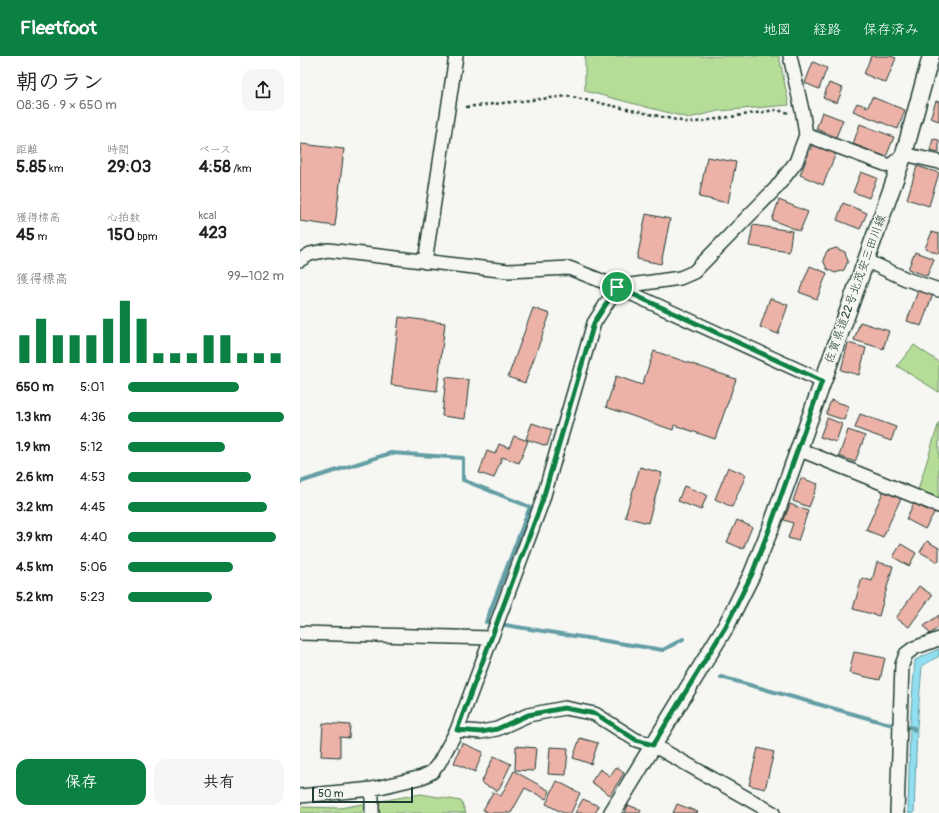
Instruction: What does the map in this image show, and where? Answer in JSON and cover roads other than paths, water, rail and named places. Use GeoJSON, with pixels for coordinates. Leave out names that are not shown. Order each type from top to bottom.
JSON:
{"type":"FeatureCollection","features":[{"type":"Feature","properties":{"kind":"main road","name":"佐賀県道22号北茂安三田川線"},"geometry":{"type":"LineString","coordinates":[[612,813],[726,626],[752,574],[904,154],[931,56]]}},
{"type":"Feature","properties":{"kind":"street"},"geometry":{"type":"LineString","coordinates":[[425,262],[456,56]]}},
{"type":"Feature","properties":{"kind":"street"},"geometry":{"type":"LineString","coordinates":[[300,796],[372,789],[422,777],[432,772],[439,763],[457,730],[542,502],[594,323],[617,287],[680,278],[694,272],[776,188],[796,162],[806,135],[790,56]]}},
{"type":"Feature","properties":{"kind":"street"},"geometry":{"type":"LineString","coordinates":[[806,135],[890,166],[904,154],[939,162]]}},
{"type":"Feature","properties":{"kind":"street"},"geometry":{"type":"LineString","coordinates":[[300,260],[310,254],[328,250],[508,271],[569,268],[617,287],[822,381]]}},
{"type":"Feature","properties":{"kind":"street"},"geometry":{"type":"LineString","coordinates":[[865,260],[906,279],[939,290]]}},
{"type":"Feature","properties":{"kind":"street"},"geometry":{"type":"LineString","coordinates":[[798,449],[939,506]]}},
{"type":"Feature","properties":{"kind":"street"},"geometry":{"type":"LineString","coordinates":[[300,633],[491,638]]}},
{"type":"Feature","properties":{"kind":"street"},"geometry":{"type":"LineString","coordinates":[[897,813],[902,664],[906,654],[914,648],[939,639]]}},
{"type":"Feature","properties":{"kind":"street"},"geometry":{"type":"LineString","coordinates":[[457,730],[481,732],[497,729],[528,715],[564,708],[596,714],[636,740],[653,745],[773,813]]}},
{"type":"Feature","properties":{"kind":"street"},"geometry":{"type":"LineString","coordinates":[[372,789],[372,813]]}},
{"type":"Feature","properties":{"kind":"water"},"geometry":{"type":"Polygon","coordinates":[[[939,649],[939,656],[922,666],[917,727],[914,813],[908,813],[910,725],[915,660],[939,649]]]}},
{"type":"Feature","properties":{"kind":"waterway"},"geometry":{"type":"LineString","coordinates":[[300,482],[391,453],[463,458],[463,480],[530,507],[486,622],[663,650],[683,639]]}},
{"type":"Feature","properties":{"kind":"waterway"},"geometry":{"type":"LineString","coordinates":[[721,677],[889,724],[914,728],[914,730]]}}]}
